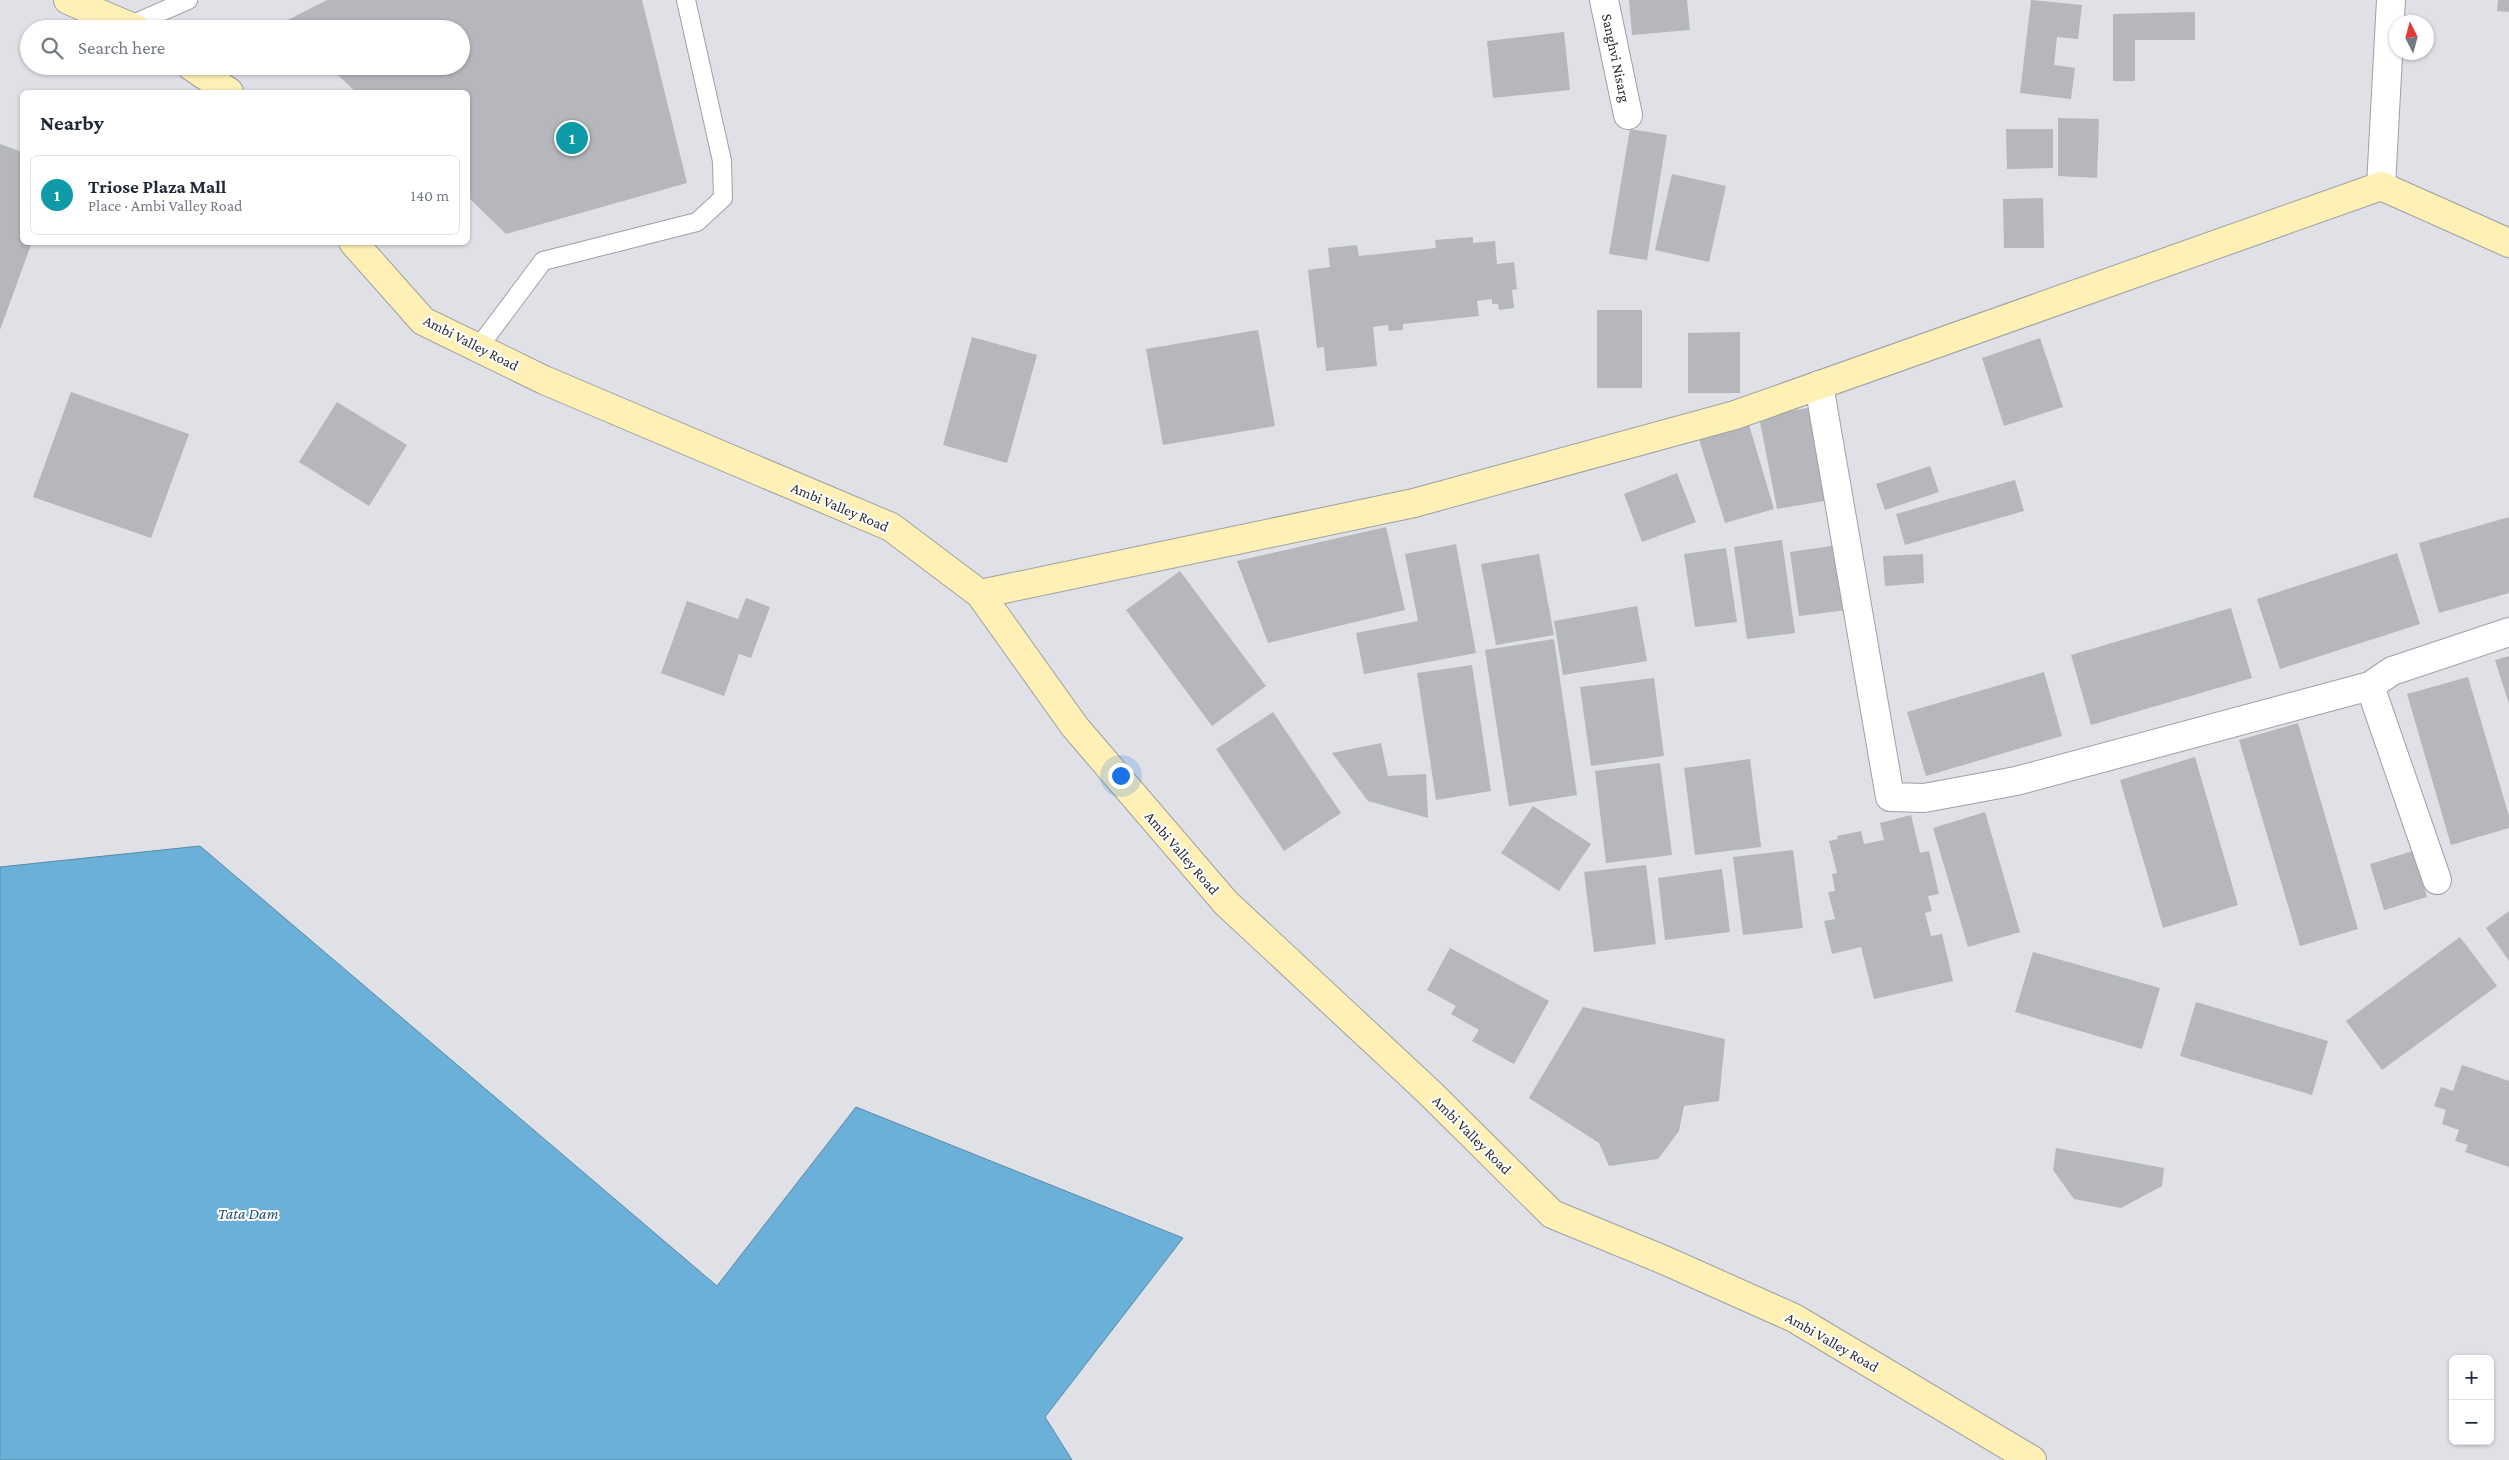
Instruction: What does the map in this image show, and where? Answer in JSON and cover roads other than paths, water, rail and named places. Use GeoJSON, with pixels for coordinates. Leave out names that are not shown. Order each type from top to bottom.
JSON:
{"type":"FeatureCollection","features":[{"type":"Feature","properties":{"kind":"main road"},"geometry":{"type":"LineString","coordinates":[[68,0],[117,20]]}},
{"type":"Feature","properties":{"kind":"main road"},"geometry":{"type":"LineString","coordinates":[[204,75],[226,90]]}},
{"type":"Feature","properties":{"kind":"main road"},"geometry":{"type":"LineString","coordinates":[[980,594],[1414,502],[1735,415],[2381,186],[2509,243]]}},
{"type":"Feature","properties":{"kind":"main road","name":"Ambi Valley Road"},"geometry":{"type":"LineString","coordinates":[[356,245],[422,321],[553,384],[892,527],[980,594],[1074,727],[1226,904],[1429,1092],[1552,1214],[1664,1260],[1794,1318],[2032,1460]]}},
{"type":"Feature","properties":{"kind":"street","name":"Sanghvi Nisarg"},"geometry":{"type":"LineString","coordinates":[[1604,0],[1628,116]]}},
{"type":"Feature","properties":{"kind":"street"},"geometry":{"type":"LineString","coordinates":[[2381,186],[2391,0]]}},
{"type":"Feature","properties":{"kind":"street"},"geometry":{"type":"LineString","coordinates":[[1819,385],[1890,797],[1924,798],[2016,781],[2370,686],[2392,671],[2509,632]]}},
{"type":"Feature","properties":{"kind":"street"},"geometry":{"type":"LineString","coordinates":[[2370,686],[2437,880]]}},
{"type":"Feature","properties":{"kind":"lane"},"geometry":{"type":"LineString","coordinates":[[148,20],[188,0]]}},
{"type":"Feature","properties":{"kind":"lane"},"geometry":{"type":"LineString","coordinates":[[478,348],[542,261],[697,222],[723,198],[722,161],[686,0]]}},
{"type":"Feature","properties":{"kind":"water","name":"Tata Dam"},"geometry":{"type":"Polygon","coordinates":[[[200,846],[717,1286],[856,1107],[1183,1238],[1045,1417],[1072,1460],[0,1460],[0,867],[200,846]]]}},
{"type":"Feature","properties":{"kind":"place","name":"Triose Plaza Mall"},"geometry":{"type":"Point","coordinates":[572,138]}}]}
